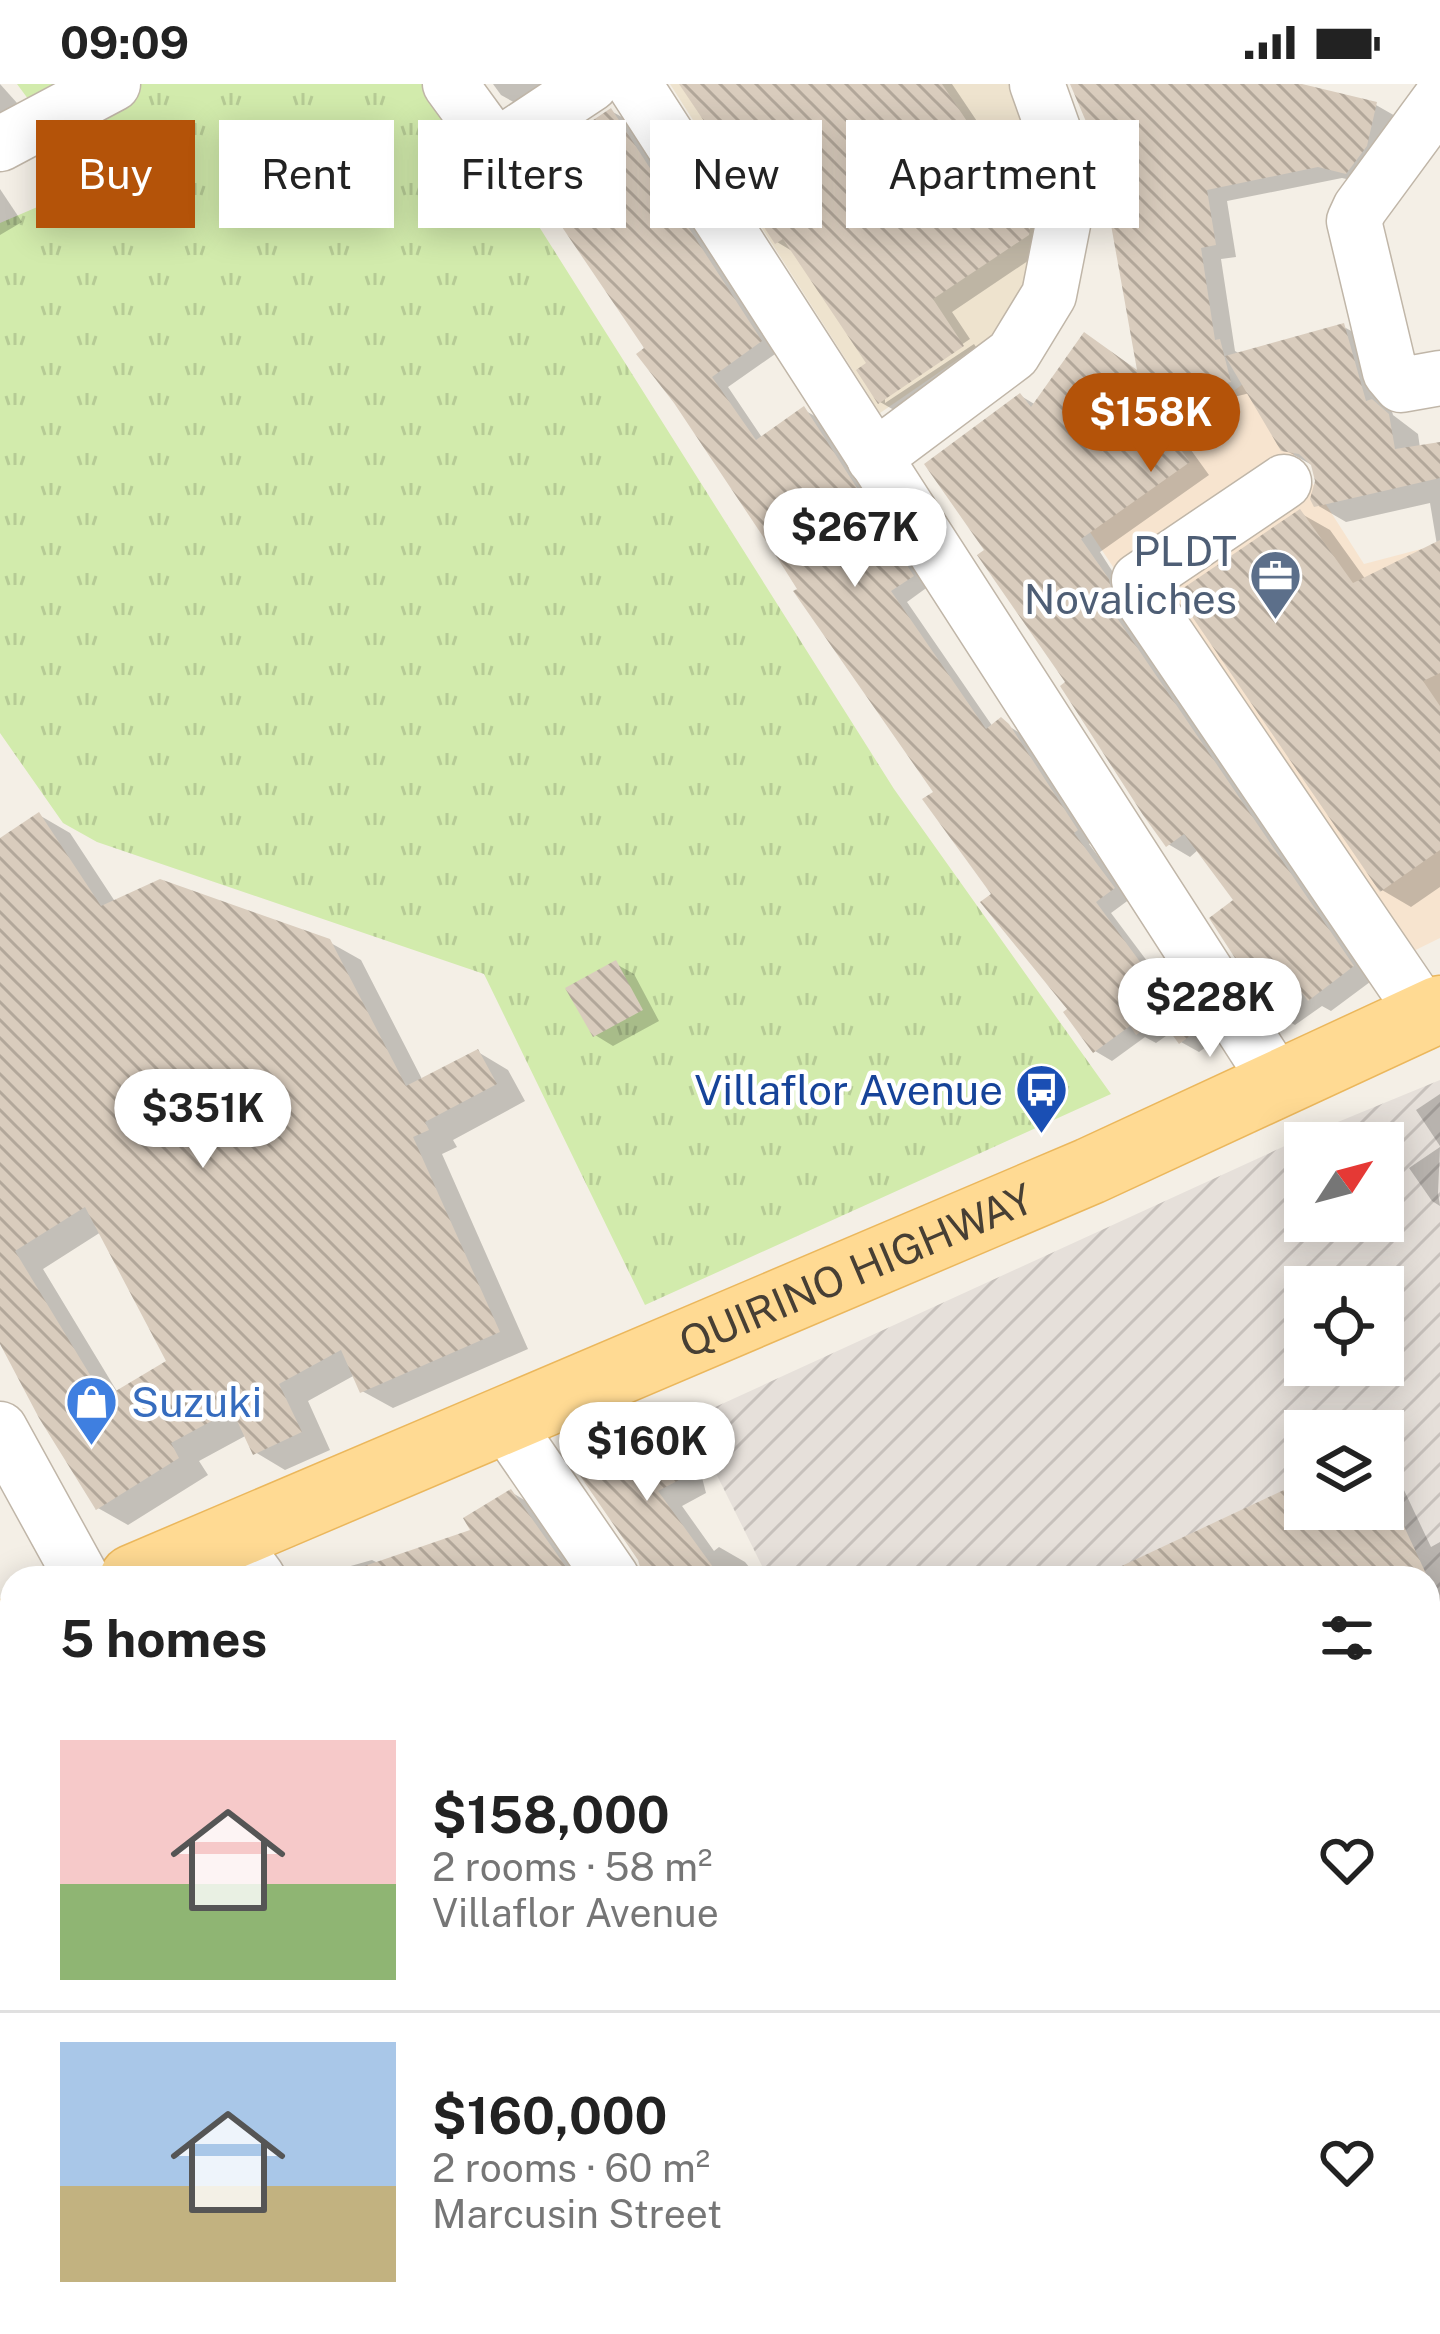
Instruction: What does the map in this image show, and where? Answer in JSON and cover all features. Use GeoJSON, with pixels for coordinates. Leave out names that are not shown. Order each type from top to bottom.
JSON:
{"type":"FeatureCollection","features":[{"type":"Feature","properties":{"kind":"main road","name":"QUIRINO HIGHWAY"},"geometry":{"type":"LineString","coordinates":[[203,1566],[244,1559],[503,1421],[1090,1171],[1433,1012]]}},
{"type":"Feature","properties":{"kind":"street"},"geometry":{"type":"LineString","coordinates":[[0,143],[113,84]]}},
{"type":"Feature","properties":{"kind":"street"},"geometry":{"type":"LineString","coordinates":[[450,84],[496,147],[591,84]]}},
{"type":"Feature","properties":{"kind":"street"},"geometry":{"type":"LineString","coordinates":[[634,84],[1278,1083]]}},
{"type":"Feature","properties":{"kind":"street"},"geometry":{"type":"LineString","coordinates":[[874,458],[1013,354],[1048,295],[1065,214],[1057,140],[1037,84]]}},
{"type":"Feature","properties":{"kind":"street"},"geometry":{"type":"LineString","coordinates":[[1421,382],[1390,372],[1354,221],[1440,99]]}},
{"type":"Feature","properties":{"kind":"street"},"geometry":{"type":"LineString","coordinates":[[1284,482],[1139,580],[1143,600],[1433,1012]]}},
{"type":"Feature","properties":{"kind":"street"},"geometry":{"type":"LineString","coordinates":[[503,1421],[604,1566]]}},
{"type":"Feature","properties":{"kind":"street"},"geometry":{"type":"LineString","coordinates":[[0,1429],[75,1566]]}},
{"type":"Feature","properties":{"kind":"shaded area"},"geometry":{"type":"Polygon","coordinates":[[[670,84],[1011,84],[1024,120],[846,120],[846,228],[1045,228],[1046,236],[1022,290],[992,336],[880,413],[762,228],[822,228],[822,120],[693,120],[670,84]]]}},
{"type":"Feature","properties":{"kind":"shaded area","name":"PLDT Novaliches"},"geometry":{"type":"Polygon","coordinates":[[[1247,381],[1364,564],[1440,544],[1440,938],[1379,968],[1074,508],[1247,381]]]}},
{"type":"Feature","properties":{"kind":"shaded area"},"geometry":{"type":"Polygon","coordinates":[[[1440,1080],[1440,1566],[762,1566],[689,1419],[1284,1146],[1284,1242],[1404,1242],[1404,1122],[1338,1122],[1440,1080]]]}},
{"type":"Feature","properties":{"kind":"green space"},"geometry":{"type":"Polygon","coordinates":[[[17,84],[449,84],[472,120],[418,120],[418,228],[540,228],[894,789],[1111,1094],[645,1305],[484,974],[97,842],[63,823],[0,733],[0,223],[36,208],[36,228],[195,228],[195,120],[44,120],[17,84]]]}},
{"type":"Feature","properties":{"kind":"building"},"geometry":{"type":"Polygon","coordinates":[[[679,84],[942,84],[966,120],[846,120],[846,228],[1030,228],[1029,235],[933,299],[964,346],[878,404],[856,370],[866,363],[783,239],[775,244],[765,228],[822,228],[822,120],[703,120],[679,84]]]}},
{"type":"Feature","properties":{"kind":"building"},"geometry":{"type":"Polygon","coordinates":[[[1070,84],[1302,84],[1377,102],[1367,146],[1346,174],[1318,167],[1207,190],[1216,245],[1201,248],[1215,340],[1220,339],[1231,382],[1146,402],[1190,462],[1081,539],[1109,579],[1117,618],[1354,966],[1308,1001],[1302,993],[1272,1015],[1209,918],[1233,900],[1184,834],[1166,847],[1143,815],[1060,686],[1065,682],[977,555],[984,550],[924,464],[1020,393],[1031,407],[1084,332],[1137,370],[1112,228],[1139,228],[1139,120],[1085,120],[1070,84]]]}},
{"type":"Feature","properties":{"kind":"building"},"geometry":{"type":"Polygon","coordinates":[[[611,108],[619,120],[593,120],[611,108]]]}},
{"type":"Feature","properties":{"kind":"building"},"geometry":{"type":"Polygon","coordinates":[[[626,131],[650,168],[650,228],[689,228],[762,341],[712,377],[756,440],[804,406],[914,576],[891,591],[986,729],[1001,717],[1009,724],[1078,830],[1074,833],[1115,888],[1096,902],[1149,974],[1163,963],[1204,1026],[1179,1044],[1160,1018],[1136,1035],[1130,1026],[1093,1053],[1063,1012],[1067,1009],[980,902],[991,894],[922,799],[933,792],[793,591],[797,589],[780,562],[674,403],[636,354],[644,348],[563,228],[626,228],[626,131]]]}},
{"type":"Feature","properties":{"kind":"building"},"geometry":{"type":"Polygon","coordinates":[[[1344,323],[1366,401],[1372,399],[1389,414],[1395,449],[1440,442],[1440,478],[1314,507],[1311,465],[1299,454],[1281,451],[1225,356],[1344,323]]]}},
{"type":"Feature","properties":{"kind":"building"},"geometry":{"type":"Polygon","coordinates":[[[1300,509],[1353,583],[1440,540],[1440,673],[1423,681],[1440,706],[1440,850],[1380,892],[1176,593],[1300,509]]]}},
{"type":"Feature","properties":{"kind":"building"},"geometry":{"type":"Polygon","coordinates":[[[39,812],[101,906],[160,879],[330,939],[406,1086],[478,1049],[497,1084],[425,1122],[429,1130],[413,1137],[500,1332],[360,1393],[341,1350],[279,1384],[302,1432],[253,1455],[232,1410],[171,1443],[179,1458],[96,1510],[0,1344],[0,838],[39,812]],[[85,1207],[15,1251],[104,1398],[166,1361],[85,1207]]]}},
{"type":"Feature","properties":{"kind":"building"},"geometry":{"type":"Polygon","coordinates":[[[616,960],[643,1010],[593,1037],[565,988],[616,960]]]}},
{"type":"Feature","properties":{"kind":"building"},"geometry":{"type":"Polygon","coordinates":[[[665,1417],[681,1479],[658,1491],[712,1566],[640,1566],[576,1470],[665,1417]]]}},
{"type":"Feature","properties":{"kind":"building"},"geometry":{"type":"Polygon","coordinates":[[[511,1489],[565,1566],[365,1566],[470,1530],[463,1518],[511,1489]]]}},
{"type":"Feature","properties":{"kind":"building"},"geometry":{"type":"Polygon","coordinates":[[[1284,1490],[1284,1530],[1404,1530],[1404,1526],[1422,1566],[1122,1566],[1284,1490]]]}},
{"type":"Feature","properties":{"kind":"place","name":"PLDT Novaliches"},"geometry":{"type":"Point","coordinates":[1276,621]}},
{"type":"Feature","properties":{"kind":"place","name":"Villaflor Avenue"},"geometry":{"type":"Point","coordinates":[1042,1136]}},
{"type":"Feature","properties":{"kind":"place","name":"Suzuki"},"geometry":{"type":"Point","coordinates":[92,1448]}}]}
